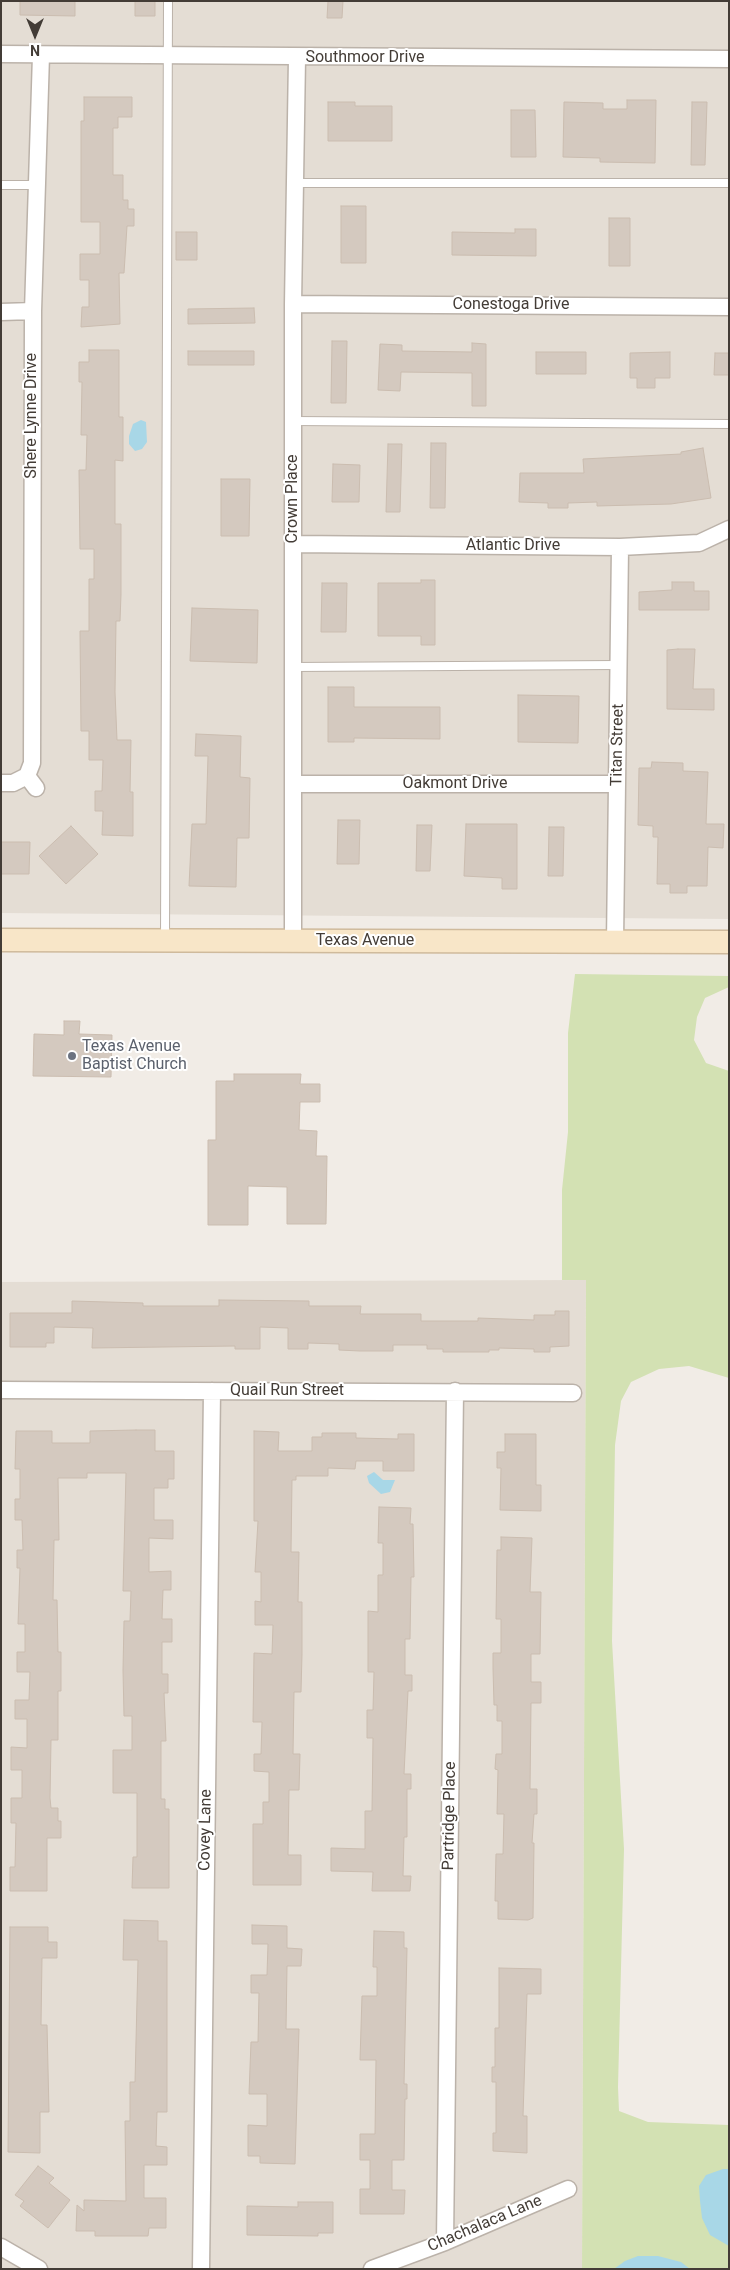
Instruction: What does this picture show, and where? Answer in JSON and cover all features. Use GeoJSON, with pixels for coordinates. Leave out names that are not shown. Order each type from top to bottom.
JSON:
{"type":"FeatureCollection","features":[{"type":"Feature","properties":{"kind":"street","name":"Southmoor Drive"},"geometry":{"type":"LineString","coordinates":[[1,54],[297,58],[729,59]]}},
{"type":"Feature","properties":{"kind":"street","name":"Shere Lynne Drive"},"geometry":{"type":"LineString","coordinates":[[1,783],[32,782],[32,311],[41,55]]}},
{"type":"Feature","properties":{"kind":"street","name":"Crown Place"},"geometry":{"type":"LineString","coordinates":[[293,941],[293,304],[297,58]]}},
{"type":"Feature","properties":{"kind":"street","name":"Conestoga Drive"},"geometry":{"type":"LineString","coordinates":[[293,304],[729,307]]}},
{"type":"Feature","properties":{"kind":"street"},"geometry":{"type":"LineString","coordinates":[[1,312],[32,311]]}},
{"type":"Feature","properties":{"kind":"street","name":"Atlantic Drive"},"geometry":{"type":"LineString","coordinates":[[294,544],[620,547],[699,543],[729,529]]}},
{"type":"Feature","properties":{"kind":"street","name":"Titan Street"},"geometry":{"type":"LineString","coordinates":[[615,942],[620,547]]}},
{"type":"Feature","properties":{"kind":"street","name":"Oakmont Drive"},"geometry":{"type":"LineString","coordinates":[[293,784],[617,784]]}},
{"type":"Feature","properties":{"kind":"street","name":"Texas Avenue"},"geometry":{"type":"LineString","coordinates":[[1,940],[729,942]]}},
{"type":"Feature","properties":{"kind":"street","name":"Quail Run Street"},"geometry":{"type":"LineString","coordinates":[[1,1390],[573,1393]]}},
{"type":"Feature","properties":{"kind":"street","name":"Covey Lane"},"geometry":{"type":"LineString","coordinates":[[200,2269],[212,1391]]}},
{"type":"Feature","properties":{"kind":"street","name":"Partridge Place"},"geometry":{"type":"LineString","coordinates":[[445,2242],[455,1391]]}},
{"type":"Feature","properties":{"kind":"street","name":"Chachalaca Lane"},"geometry":{"type":"LineString","coordinates":[[372,2269],[445,2242],[568,2189]]}},
{"type":"Feature","properties":{"kind":"street"},"geometry":{"type":"LineString","coordinates":[[1,2247],[39,2269]]}},
{"type":"Feature","properties":{"kind":"lane"},"geometry":{"type":"LineString","coordinates":[[165,940],[168,1]]}},
{"type":"Feature","properties":{"kind":"lane"},"geometry":{"type":"LineString","coordinates":[[295,183],[729,183]]}},
{"type":"Feature","properties":{"kind":"lane"},"geometry":{"type":"LineString","coordinates":[[1,185],[37,185]]}},
{"type":"Feature","properties":{"kind":"lane"},"geometry":{"type":"LineString","coordinates":[[293,421],[729,424]]}},
{"type":"Feature","properties":{"kind":"lane"},"geometry":{"type":"LineString","coordinates":[[293,668],[618,665]]}},
{"type":"Feature","properties":{"kind":"shaded area"},"geometry":{"type":"Polygon","coordinates":[[[1,1],[729,1],[729,919],[1,913],[1,1]]]}},
{"type":"Feature","properties":{"kind":"shaded area"},"geometry":{"type":"Polygon","coordinates":[[[586,1280],[582,2269],[1,2269],[1,1282],[586,1280]]]}},
{"type":"Feature","properties":{"kind":"green space"},"geometry":{"type":"Polygon","coordinates":[[[575,974],[729,976],[729,987],[705,998],[697,1017],[694,1040],[706,1063],[729,1071],[729,1378],[689,1366],[659,1369],[631,1382],[621,1401],[615,1445],[612,1641],[624,1849],[619,2111],[648,2122],[729,2125],[729,2269],[582,2269],[586,1280],[562,1280],[562,1190],[568,1132],[568,1033],[575,974]]]}},
{"type":"Feature","properties":{"kind":"water"},"geometry":{"type":"Polygon","coordinates":[[[141,420],[146,422],[147,442],[142,449],[135,451],[129,444],[129,436],[133,424],[141,420]]]}},
{"type":"Feature","properties":{"kind":"water"},"geometry":{"type":"Polygon","coordinates":[[[374,1472],[383,1480],[395,1480],[390,1492],[381,1494],[369,1483],[367,1476],[374,1472]]]}},
{"type":"Feature","properties":{"kind":"water"},"geometry":{"type":"Polygon","coordinates":[[[723,2169],[729,2169],[729,2246],[710,2235],[702,2218],[700,2201],[699,2186],[706,2175],[723,2169]]]}},
{"type":"Feature","properties":{"kind":"water"},"geometry":{"type":"Polygon","coordinates":[[[638,2256],[658,2256],[681,2262],[690,2269],[614,2269],[625,2261],[638,2256]]]}},
{"type":"Feature","properties":{"kind":"building"},"geometry":{"type":"Polygon","coordinates":[[[20,1],[75,1],[75,16],[20,15],[20,1]]]}},
{"type":"Feature","properties":{"kind":"building"},"geometry":{"type":"Polygon","coordinates":[[[135,1],[155,1],[155,16],[135,16],[135,1]]]}},
{"type":"Feature","properties":{"kind":"building"},"geometry":{"type":"Polygon","coordinates":[[[328,1],[343,1],[342,18],[327,18],[328,1]]]}},
{"type":"Feature","properties":{"kind":"building"},"geometry":{"type":"Polygon","coordinates":[[[84,97],[132,97],[132,117],[118,117],[118,128],[113,128],[113,175],[123,175],[123,200],[128,200],[128,209],[134,209],[134,226],[127,226],[124,273],[119,273],[120,324],[81,327],[82,307],[89,307],[89,280],[80,280],[80,254],[100,254],[100,222],[81,222],[81,121],[84,121],[84,97]]]}},
{"type":"Feature","properties":{"kind":"building"},"geometry":{"type":"Polygon","coordinates":[[[627,100],[656,100],[655,163],[600,162],[600,158],[563,157],[564,102],[603,103],[603,109],[627,109],[627,100]]]}},
{"type":"Feature","properties":{"kind":"building"},"geometry":{"type":"Polygon","coordinates":[[[328,102],[355,102],[355,106],[392,106],[392,141],[328,141],[328,102]]]}},
{"type":"Feature","properties":{"kind":"building"},"geometry":{"type":"Polygon","coordinates":[[[692,102],[707,102],[705,165],[691,165],[692,102]]]}},
{"type":"Feature","properties":{"kind":"building"},"geometry":{"type":"Polygon","coordinates":[[[511,110],[535,110],[536,157],[511,157],[511,110]]]}},
{"type":"Feature","properties":{"kind":"building"},"geometry":{"type":"Polygon","coordinates":[[[341,206],[366,206],[366,263],[341,263],[341,206]]]}},
{"type":"Feature","properties":{"kind":"building"},"geometry":{"type":"Polygon","coordinates":[[[609,218],[630,218],[630,266],[609,266],[609,218]]]}},
{"type":"Feature","properties":{"kind":"building"},"geometry":{"type":"Polygon","coordinates":[[[515,229],[536,229],[536,256],[452,255],[452,232],[515,233],[515,229]]]}},
{"type":"Feature","properties":{"kind":"building"},"geometry":{"type":"Polygon","coordinates":[[[176,232],[197,232],[197,260],[176,260],[176,232]]]}},
{"type":"Feature","properties":{"kind":"building"},"geometry":{"type":"Polygon","coordinates":[[[254,308],[255,323],[188,324],[188,309],[254,308]]]}},
{"type":"Feature","properties":{"kind":"building"},"geometry":{"type":"Polygon","coordinates":[[[332,341],[347,341],[346,403],[331,403],[332,341]]]}},
{"type":"Feature","properties":{"kind":"building"},"geometry":{"type":"Polygon","coordinates":[[[472,343],[486,344],[486,406],[472,406],[472,373],[401,372],[400,391],[378,390],[380,344],[402,345],[402,351],[472,352],[472,343]]]}},
{"type":"Feature","properties":{"kind":"building"},"geometry":{"type":"Polygon","coordinates":[[[89,350],[119,350],[119,417],[123,417],[123,461],[115,460],[115,524],[121,524],[121,594],[120,621],[116,621],[115,692],[117,740],[131,740],[130,792],[133,792],[133,836],[102,835],[103,811],[95,811],[95,791],[102,791],[103,760],[89,760],[89,731],[81,731],[80,631],[89,631],[89,579],[94,579],[94,549],[80,549],[79,470],[86,470],[87,435],[81,435],[82,382],[79,382],[79,362],[89,362],[89,350]]]}},
{"type":"Feature","properties":{"kind":"building"},"geometry":{"type":"Polygon","coordinates":[[[188,351],[254,351],[254,365],[188,365],[188,351]]]}},
{"type":"Feature","properties":{"kind":"building"},"geometry":{"type":"Polygon","coordinates":[[[536,352],[586,352],[586,374],[536,374],[536,352]]]}},
{"type":"Feature","properties":{"kind":"building"},"geometry":{"type":"Polygon","coordinates":[[[670,352],[670,378],[655,378],[655,388],[637,388],[637,378],[630,378],[630,353],[670,352]]]}},
{"type":"Feature","properties":{"kind":"building"},"geometry":{"type":"Polygon","coordinates":[[[715,353],[729,353],[729,375],[714,375],[715,353]]]}},
{"type":"Feature","properties":{"kind":"building"},"geometry":{"type":"Polygon","coordinates":[[[431,443],[446,443],[445,508],[430,508],[431,443]]]}},
{"type":"Feature","properties":{"kind":"building"},"geometry":{"type":"Polygon","coordinates":[[[388,444],[402,444],[400,512],[386,512],[388,444]]]}},
{"type":"Feature","properties":{"kind":"building"},"geometry":{"type":"Polygon","coordinates":[[[703,448],[711,498],[671,504],[597,506],[597,502],[568,503],[568,508],[548,508],[548,503],[519,502],[520,473],[584,473],[583,459],[681,454],[681,452],[703,448]]]}},
{"type":"Feature","properties":{"kind":"building"},"geometry":{"type":"Polygon","coordinates":[[[333,464],[360,465],[359,502],[332,502],[333,464]]]}},
{"type":"Feature","properties":{"kind":"building"},"geometry":{"type":"Polygon","coordinates":[[[221,479],[250,479],[249,536],[221,536],[221,479]]]}},
{"type":"Feature","properties":{"kind":"building"},"geometry":{"type":"Polygon","coordinates":[[[421,580],[435,580],[435,645],[421,645],[421,636],[378,636],[378,583],[421,583],[421,580]]]}},
{"type":"Feature","properties":{"kind":"building"},"geometry":{"type":"Polygon","coordinates":[[[672,582],[694,582],[694,591],[709,591],[709,610],[639,610],[639,592],[672,590],[672,582]]]}},
{"type":"Feature","properties":{"kind":"building"},"geometry":{"type":"Polygon","coordinates":[[[322,583],[347,583],[346,632],[321,632],[322,583]]]}},
{"type":"Feature","properties":{"kind":"building"},"geometry":{"type":"Polygon","coordinates":[[[192,608],[258,610],[257,663],[190,661],[192,608]]]}},
{"type":"Feature","properties":{"kind":"building"},"geometry":{"type":"Polygon","coordinates":[[[695,649],[693,689],[714,689],[714,710],[667,709],[667,650],[695,649]]]}},
{"type":"Feature","properties":{"kind":"building"},"geometry":{"type":"Polygon","coordinates":[[[328,687],[354,687],[354,707],[440,707],[440,739],[354,738],[354,742],[328,742],[328,687]]]}},
{"type":"Feature","properties":{"kind":"building"},"geometry":{"type":"Polygon","coordinates":[[[518,695],[579,696],[578,743],[518,742],[518,695]]]}},
{"type":"Feature","properties":{"kind":"building"},"geometry":{"type":"Polygon","coordinates":[[[196,734],[241,736],[240,777],[250,778],[249,838],[237,838],[236,887],[189,886],[192,824],[206,824],[208,756],[195,756],[196,734]]]}},
{"type":"Feature","properties":{"kind":"building"},"geometry":{"type":"Polygon","coordinates":[[[652,762],[683,763],[683,771],[708,772],[706,824],[724,824],[723,848],[708,847],[707,886],[687,886],[687,893],[670,893],[670,884],[657,884],[658,837],[653,837],[653,826],[638,825],[639,768],[651,768],[652,762]]]}},
{"type":"Feature","properties":{"kind":"building"},"geometry":{"type":"Polygon","coordinates":[[[338,820],[360,820],[359,864],[337,864],[338,820]]]}},
{"type":"Feature","properties":{"kind":"building"},"geometry":{"type":"Polygon","coordinates":[[[466,824],[517,824],[517,889],[502,889],[502,878],[464,876],[466,824]]]}},
{"type":"Feature","properties":{"kind":"building"},"geometry":{"type":"Polygon","coordinates":[[[417,825],[432,825],[430,871],[416,871],[417,825]]]}},
{"type":"Feature","properties":{"kind":"building"},"geometry":{"type":"Polygon","coordinates":[[[71,826],[98,854],[66,884],[39,856],[71,826]]]}},
{"type":"Feature","properties":{"kind":"building"},"geometry":{"type":"Polygon","coordinates":[[[549,827],[564,827],[563,876],[548,876],[549,827]]]}},
{"type":"Feature","properties":{"kind":"building"},"geometry":{"type":"Polygon","coordinates":[[[1,842],[30,842],[29,874],[1,874],[1,842]]]}},
{"type":"Feature","properties":{"kind":"building","name":"Texas Avenue Baptist Church"},"geometry":{"type":"Polygon","coordinates":[[[64,1021],[80,1021],[79,1034],[112,1035],[111,1077],[33,1076],[34,1034],[64,1035],[64,1021]]]}},
{"type":"Feature","properties":{"kind":"building"},"geometry":{"type":"Polygon","coordinates":[[[234,1074],[301,1074],[300,1084],[320,1084],[320,1102],[300,1102],[299,1130],[317,1131],[316,1156],[327,1156],[326,1224],[287,1224],[287,1187],[248,1186],[248,1225],[208,1225],[208,1140],[216,1140],[216,1081],[234,1081],[234,1074]]]}},
{"type":"Feature","properties":{"kind":"building"},"geometry":{"type":"Polygon","coordinates":[[[219,1300],[309,1301],[309,1306],[361,1306],[360,1314],[421,1314],[421,1321],[478,1321],[478,1318],[534,1320],[534,1315],[555,1315],[555,1311],[569,1311],[569,1346],[550,1347],[550,1352],[534,1352],[534,1349],[499,1348],[499,1350],[489,1350],[489,1352],[443,1352],[443,1349],[427,1349],[427,1345],[393,1345],[393,1351],[360,1351],[339,1350],[339,1344],[308,1343],[308,1349],[288,1349],[288,1328],[260,1327],[260,1349],[235,1349],[235,1346],[92,1348],[93,1328],[54,1327],[54,1343],[46,1343],[46,1347],[10,1347],[10,1313],[72,1313],[72,1301],[143,1303],[143,1306],[219,1306],[219,1300]]]}},
{"type":"Feature","properties":{"kind":"building"},"geometry":{"type":"Polygon","coordinates":[[[155,1430],[155,1451],[174,1451],[174,1479],[168,1479],[168,1488],[154,1488],[154,1520],[173,1520],[173,1539],[149,1538],[149,1572],[171,1571],[171,1590],[163,1590],[162,1619],[172,1619],[172,1642],[162,1642],[162,1674],[168,1674],[168,1693],[164,1693],[166,1741],[161,1741],[161,1799],[165,1799],[165,1809],[169,1809],[169,1888],[132,1888],[133,1857],[137,1857],[137,1793],[113,1793],[113,1750],[132,1750],[132,1716],[124,1716],[123,1670],[124,1621],[130,1621],[131,1591],[123,1591],[126,1473],[87,1473],[87,1478],[58,1478],[59,1540],[54,1540],[53,1600],[57,1600],[58,1652],[61,1652],[61,1691],[58,1691],[58,1740],[51,1740],[50,1798],[51,1808],[58,1808],[58,1821],[61,1821],[61,1838],[47,1838],[47,1891],[10,1891],[10,1867],[15,1867],[16,1823],[11,1823],[11,1798],[22,1798],[22,1770],[11,1770],[11,1747],[27,1748],[27,1719],[15,1719],[15,1700],[29,1700],[30,1672],[17,1672],[17,1652],[25,1652],[25,1624],[18,1624],[20,1568],[17,1568],[17,1550],[23,1550],[22,1520],[15,1520],[15,1499],[20,1499],[20,1469],[15,1469],[16,1431],[52,1431],[52,1443],[90,1443],[90,1431],[155,1430]]]}},
{"type":"Feature","properties":{"kind":"building"},"geometry":{"type":"Polygon","coordinates":[[[254,1431],[279,1432],[278,1451],[312,1451],[312,1437],[322,1437],[322,1433],[356,1433],[356,1438],[398,1439],[398,1434],[414,1434],[414,1471],[383,1471],[383,1461],[356,1461],[355,1469],[328,1468],[328,1476],[296,1476],[296,1480],[292,1480],[291,1552],[299,1552],[298,1602],[302,1602],[302,1654],[301,1692],[294,1692],[293,1754],[300,1754],[299,1790],[289,1790],[288,1855],[301,1855],[301,1885],[253,1885],[253,1824],[263,1824],[263,1802],[269,1802],[269,1772],[254,1771],[254,1754],[261,1754],[262,1722],[253,1722],[254,1653],[272,1654],[273,1625],[255,1625],[255,1601],[261,1602],[261,1572],[255,1572],[258,1521],[254,1521],[254,1431]]]}},
{"type":"Feature","properties":{"kind":"building"},"geometry":{"type":"Polygon","coordinates":[[[505,1434],[536,1434],[536,1485],[541,1485],[541,1511],[500,1510],[501,1468],[497,1468],[497,1452],[505,1452],[505,1434]]]}},
{"type":"Feature","properties":{"kind":"building"},"geometry":{"type":"Polygon","coordinates":[[[379,1507],[411,1508],[410,1524],[413,1524],[414,1577],[411,1577],[410,1639],[405,1639],[405,1675],[412,1675],[412,1691],[408,1691],[404,1774],[411,1774],[411,1789],[407,1789],[407,1837],[404,1837],[403,1876],[411,1876],[410,1891],[372,1891],[373,1872],[331,1871],[331,1848],[365,1849],[365,1811],[372,1811],[373,1738],[367,1738],[367,1710],[373,1710],[374,1672],[368,1672],[368,1611],[378,1612],[378,1575],[383,1575],[383,1543],[378,1543],[379,1507]]]}},
{"type":"Feature","properties":{"kind":"building"},"geometry":{"type":"Polygon","coordinates":[[[501,1537],[532,1538],[530,1592],[541,1592],[540,1654],[531,1654],[531,1682],[541,1682],[541,1703],[531,1703],[530,1789],[537,1789],[537,1814],[534,1814],[532,1843],[534,1843],[533,1918],[528,1920],[498,1919],[498,1901],[495,1901],[496,1854],[503,1854],[504,1814],[497,1814],[498,1770],[495,1769],[496,1754],[502,1754],[502,1721],[497,1721],[497,1705],[494,1705],[493,1668],[493,1653],[501,1653],[501,1619],[496,1619],[497,1550],[501,1550],[501,1537]]]}},
{"type":"Feature","properties":{"kind":"building"},"geometry":{"type":"Polygon","coordinates":[[[124,1920],[158,1921],[158,1941],[167,1941],[167,2112],[157,2112],[156,2146],[167,2147],[167,2165],[144,2165],[144,2198],[166,2198],[166,2228],[149,2228],[148,2236],[95,2236],[95,2231],[76,2231],[77,2205],[84,2211],[84,2200],[126,2201],[125,2121],[130,2121],[130,2082],[135,2082],[138,1960],[123,1960],[124,1920]]]}},
{"type":"Feature","properties":{"kind":"building"},"geometry":{"type":"Polygon","coordinates":[[[252,1925],[287,1926],[287,1948],[302,1949],[301,1966],[287,1966],[286,2029],[299,2029],[295,2164],[260,2163],[260,2156],[248,2156],[248,2125],[267,2126],[267,2094],[249,2094],[251,2042],[258,2042],[259,1993],[251,1993],[251,1975],[267,1975],[268,1944],[252,1944],[252,1925]]]}},
{"type":"Feature","properties":{"kind":"building"},"geometry":{"type":"Polygon","coordinates":[[[10,1927],[48,1927],[48,1942],[57,1942],[57,1958],[42,1958],[41,2025],[47,2025],[49,2112],[40,2112],[40,2153],[8,2152],[10,1927]]]}},
{"type":"Feature","properties":{"kind":"building"},"geometry":{"type":"Polygon","coordinates":[[[374,1931],[404,1932],[404,1948],[407,1948],[404,2084],[407,2084],[407,2099],[405,2099],[404,2160],[392,2160],[392,2190],[405,2190],[404,2214],[360,2214],[360,2189],[370,2189],[370,2160],[360,2160],[360,2134],[375,2134],[376,2060],[360,2060],[362,1996],[377,1996],[377,1967],[373,1967],[374,1931]]]}},
{"type":"Feature","properties":{"kind":"building"},"geometry":{"type":"Polygon","coordinates":[[[499,1968],[541,1969],[541,1994],[527,1994],[523,2116],[527,2116],[527,2153],[493,2151],[493,2133],[496,2133],[496,2082],[492,2082],[492,2067],[495,2067],[495,2028],[499,2028],[499,1968]]]}},
{"type":"Feature","properties":{"kind":"building"},"geometry":{"type":"Polygon","coordinates":[[[38,2166],[54,2178],[49,2183],[70,2200],[48,2228],[20,2206],[24,2201],[15,2195],[38,2166]]]}},
{"type":"Feature","properties":{"kind":"building"},"geometry":{"type":"Polygon","coordinates":[[[298,2202],[333,2202],[333,2233],[318,2233],[318,2236],[247,2235],[247,2206],[298,2207],[298,2202]]]}},
{"type":"Feature","properties":{"kind":"place","name":"Texas Avenue Baptist Church"},"geometry":{"type":"Point","coordinates":[72,1056]}}]}
